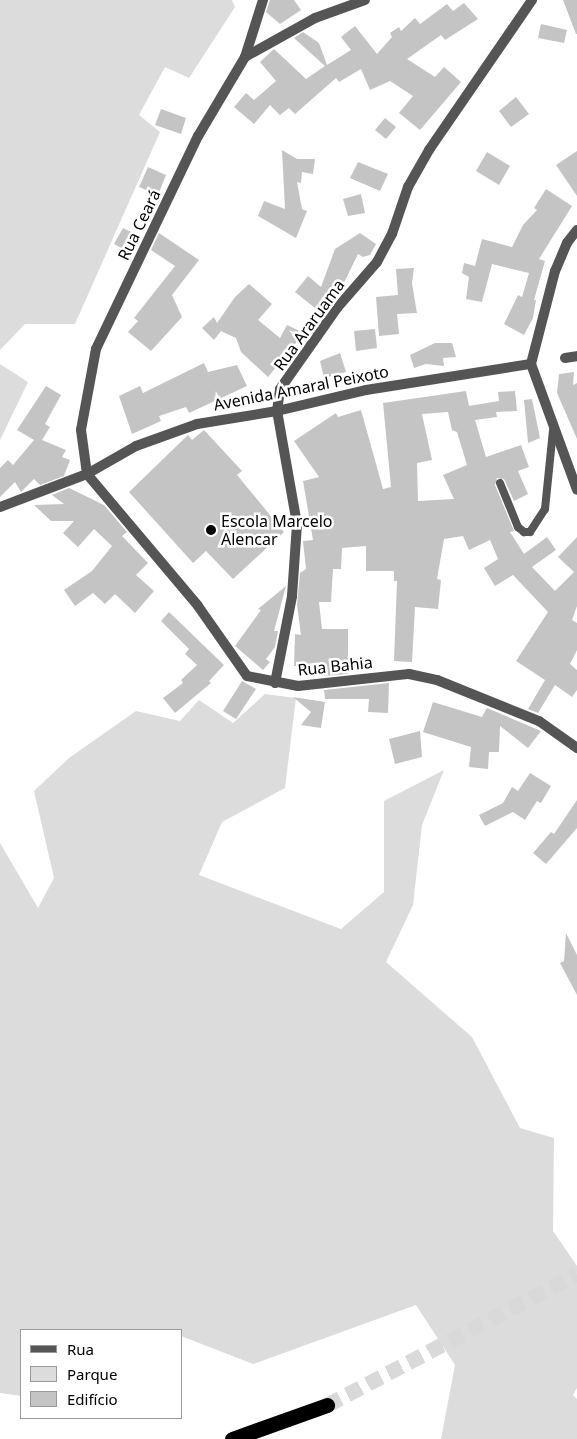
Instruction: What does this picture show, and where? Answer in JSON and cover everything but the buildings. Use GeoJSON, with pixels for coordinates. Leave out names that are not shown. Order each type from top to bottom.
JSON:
{"type":"FeatureCollection","features":[{"type":"Feature","properties":{"kind":"highway"},"geometry":{"type":"LineString","coordinates":[[232,1439],[327,1405]]}},
{"type":"Feature","properties":{"kind":"street","name":"Rua Ceará"},"geometry":{"type":"LineString","coordinates":[[86,474],[81,430],[96,349],[198,136],[245,56],[263,0]]}},
{"type":"Feature","properties":{"kind":"street"},"geometry":{"type":"LineString","coordinates":[[245,56],[314,18],[365,0]]}},
{"type":"Feature","properties":{"kind":"street","name":"Rua Araruama"},"geometry":{"type":"LineString","coordinates":[[275,683],[292,596],[297,524],[277,411],[280,389],[336,308],[377,262],[392,234],[408,187],[429,150],[532,0]]}},
{"type":"Feature","properties":{"kind":"street"},"geometry":{"type":"LineString","coordinates":[[577,230],[567,243],[555,271],[531,364],[553,430],[577,490]]}},
{"type":"Feature","properties":{"kind":"street"},"geometry":{"type":"LineString","coordinates":[[565,358],[577,356]]}},
{"type":"Feature","properties":{"kind":"street","name":"Avenida Amaral Peixoto"},"geometry":{"type":"LineString","coordinates":[[0,507],[86,474],[136,446],[197,424],[277,411],[366,390],[531,364]]}},
{"type":"Feature","properties":{"kind":"street","name":"Rua Bahia"},"geometry":{"type":"LineString","coordinates":[[86,474],[198,606],[247,676],[298,686],[409,674],[438,680],[512,708],[539,721],[577,748]]}},
{"type":"Feature","properties":{"kind":"lane"},"geometry":{"type":"LineString","coordinates":[[500,483],[518,527],[524,532],[530,532],[544,509],[553,430]]}},
{"type":"Feature","properties":{"kind":"green space"},"geometry":{"type":"Polygon","coordinates":[[[0,0],[232,0],[235,7],[189,78],[165,67],[139,115],[160,132],[75,324],[25,324],[0,350],[0,0]]]}},
{"type":"Feature","properties":{"kind":"green space"},"geometry":{"type":"Polygon","coordinates":[[[0,364],[28,382],[0,440],[0,364]]]}},
{"type":"Feature","properties":{"kind":"green space"},"geometry":{"type":"Polygon","coordinates":[[[265,694],[296,698],[285,788],[222,822],[199,875],[341,929],[384,892],[384,801],[444,770],[422,825],[413,905],[386,962],[472,1037],[520,1128],[554,1138],[553,1231],[577,1266],[577,1388],[573,1395],[577,1399],[577,1439],[441,1439],[455,1365],[416,1305],[253,1364],[182,1336],[182,1329],[20,1329],[20,1396],[0,1393],[0,843],[38,908],[54,878],[34,791],[69,758],[136,711],[180,721],[199,700],[233,723],[265,694]]]}},
{"type":"Feature","properties":{"kind":"tunnel"},"geometry":{"type":"LineString","coordinates":[[327,1405],[577,1274]]}},
{"type":"Feature","properties":{"kind":"place","name":"Escola Marcelo Alencar"},"geometry":{"type":"Point","coordinates":[211,530]}}]}
